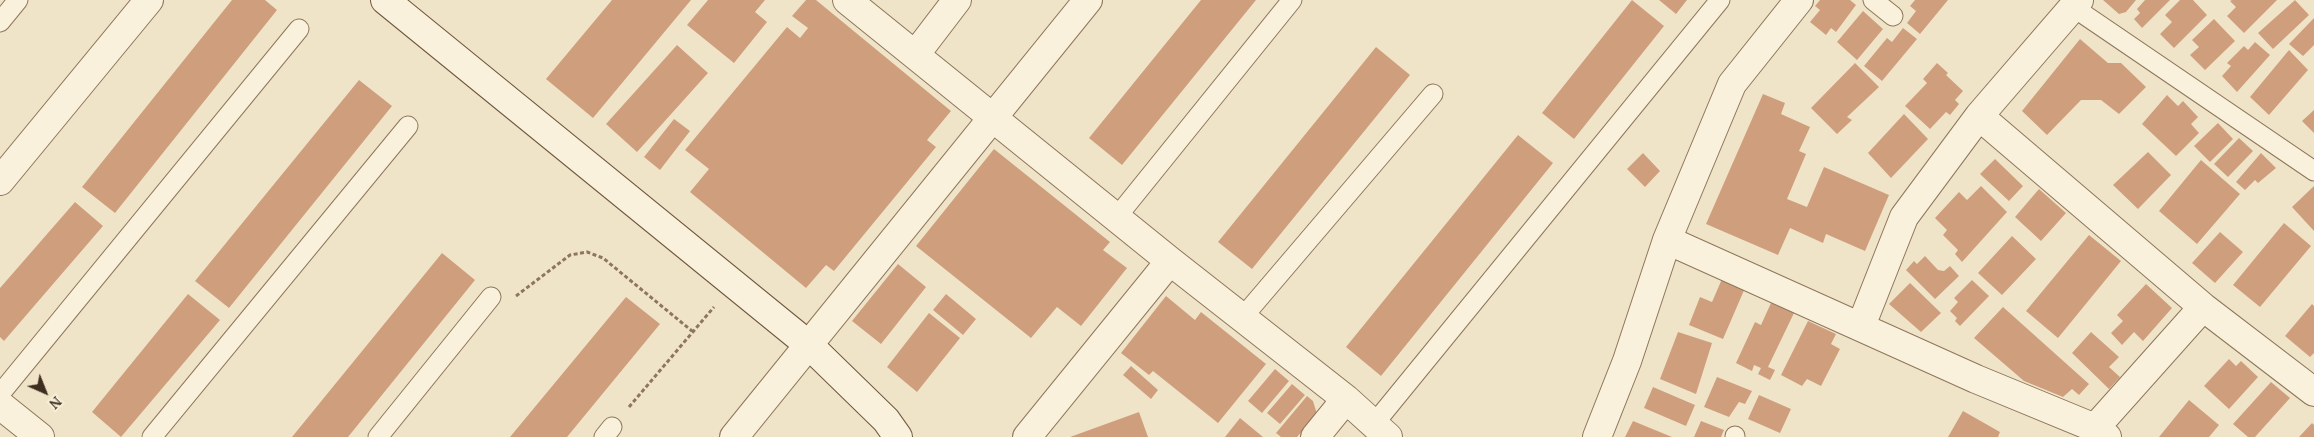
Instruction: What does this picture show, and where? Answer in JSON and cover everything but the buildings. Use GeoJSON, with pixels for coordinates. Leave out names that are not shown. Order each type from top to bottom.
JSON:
{"type":"FeatureCollection","features":[{"type":"Feature","properties":{"kind":"street"},"geometry":{"type":"LineString","coordinates":[[0,182],[149,0]]}},
{"type":"Feature","properties":{"kind":"street"},"geometry":{"type":"LineString","coordinates":[[384,0],[810,346],[886,420],[898,437]]}},
{"type":"Feature","properties":{"kind":"street"},"geometry":{"type":"LineString","coordinates":[[847,0],[1116,218],[1346,399],[1381,430]]}},
{"type":"Feature","properties":{"kind":"street"},"geometry":{"type":"LineString","coordinates":[[915,55],[957,0]]}},
{"type":"Feature","properties":{"kind":"street"},"geometry":{"type":"LineString","coordinates":[[734,437],[810,346],[1088,0]]}},
{"type":"Feature","properties":{"kind":"street"},"geometry":{"type":"LineString","coordinates":[[1597,437],[1626,361],[1667,240],[1732,84],[1799,0]]}},
{"type":"Feature","properties":{"kind":"street"},"geometry":{"type":"LineString","coordinates":[[1861,326],[1904,217],[1979,116],[2076,4]]}},
{"type":"Feature","properties":{"kind":"street"},"geometry":{"type":"LineString","coordinates":[[1979,116],[2203,307],[2314,391]]}},
{"type":"Feature","properties":{"kind":"street"},"geometry":{"type":"LineString","coordinates":[[1667,240],[2101,433],[2203,307]]}},
{"type":"Feature","properties":{"kind":"street"},"geometry":{"type":"LineString","coordinates":[[1027,437],[1170,261]]}},
{"type":"Feature","properties":{"kind":"street"},"geometry":{"type":"LineString","coordinates":[[1315,437],[1346,399]]}},
{"type":"Feature","properties":{"kind":"street"},"geometry":{"type":"LineString","coordinates":[[0,405],[40,437]]}},
{"type":"Feature","properties":{"kind":"lane"},"geometry":{"type":"LineString","coordinates":[[0,22],[18,0]]}},
{"type":"Feature","properties":{"kind":"lane"},"geometry":{"type":"LineString","coordinates":[[1116,218],[1292,0]]}},
{"type":"Feature","properties":{"kind":"lane"},"geometry":{"type":"LineString","coordinates":[[1381,430],[1720,0]]}},
{"type":"Feature","properties":{"kind":"lane"},"geometry":{"type":"LineString","coordinates":[[1873,0],[1892,16]]}},
{"type":"Feature","properties":{"kind":"lane"},"geometry":{"type":"LineString","coordinates":[[2076,4],[2314,171]]}},
{"type":"Feature","properties":{"kind":"lane"},"geometry":{"type":"LineString","coordinates":[[0,394],[299,29]]}},
{"type":"Feature","properties":{"kind":"lane"},"geometry":{"type":"LineString","coordinates":[[1242,318],[1433,94]]}},
{"type":"Feature","properties":{"kind":"lane"},"geometry":{"type":"LineString","coordinates":[[152,437],[408,126]]}},
{"type":"Feature","properties":{"kind":"lane"},"geometry":{"type":"LineString","coordinates":[[378,437],[491,297]]}},
{"type":"Feature","properties":{"kind":"path"},"geometry":{"type":"LineString","coordinates":[[513,299],[570,255],[586,252],[603,258],[692,330]]}},
{"type":"Feature","properties":{"kind":"path"},"geometry":{"type":"LineString","coordinates":[[608,432],[692,330],[717,303]]}}]}
